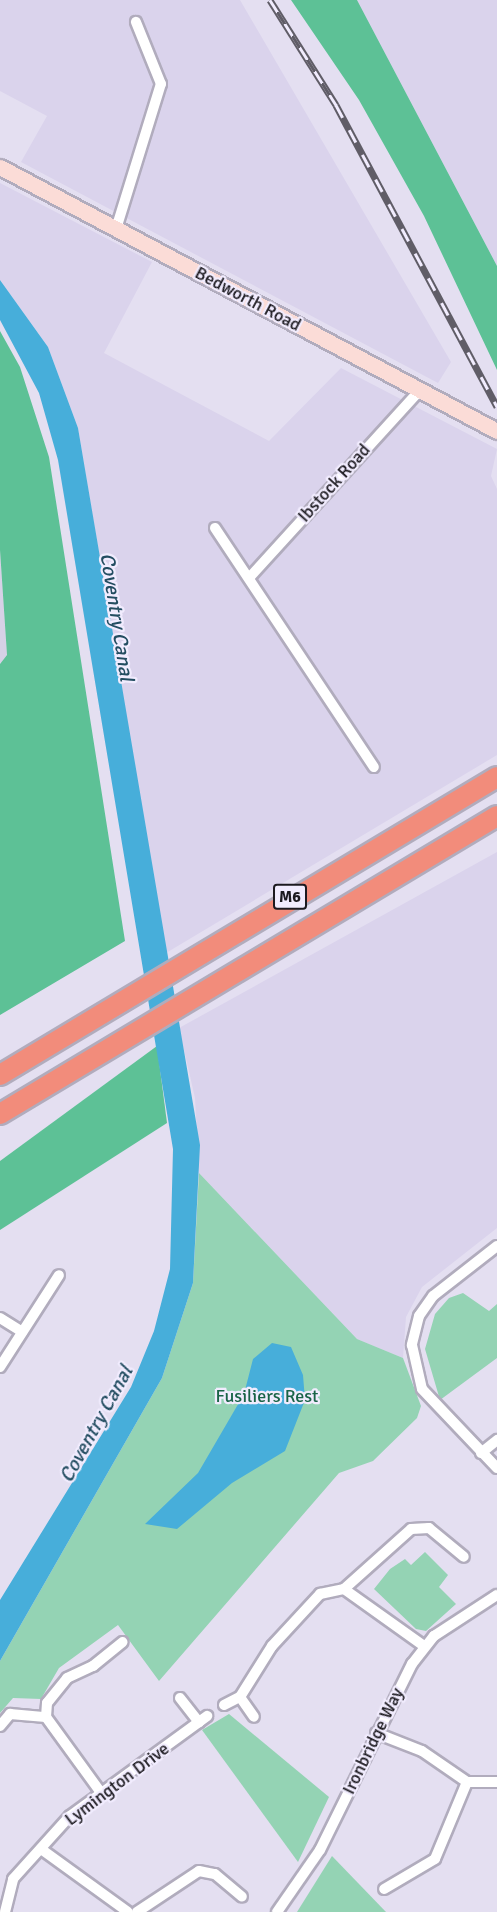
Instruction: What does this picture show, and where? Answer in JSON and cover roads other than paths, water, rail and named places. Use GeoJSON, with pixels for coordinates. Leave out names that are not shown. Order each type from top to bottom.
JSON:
{"type":"FeatureCollection","features":[{"type":"Feature","properties":{"kind":"highway","name":"M6"},"geometry":{"type":"LineString","coordinates":[[0,1075],[84,1020],[497,777]]}},
{"type":"Feature","properties":{"kind":"highway","name":"M6"},"geometry":{"type":"LineString","coordinates":[[0,1114],[101,1048],[497,816]]}},
{"type":"Feature","properties":{"kind":"main road","name":"Bedworth Road"},"geometry":{"type":"LineString","coordinates":[[0,167],[497,431]]}},
{"type":"Feature","properties":{"kind":"street"},"geometry":{"type":"LineString","coordinates":[[116,229],[161,84],[136,22]]}},
{"type":"Feature","properties":{"kind":"street","name":"Ibstock Road"},"geometry":{"type":"LineString","coordinates":[[249,578],[421,389]]}},
{"type":"Feature","properties":{"kind":"street"},"geometry":{"type":"LineString","coordinates":[[215,528],[374,767]]}},
{"type":"Feature","properties":{"kind":"street"},"geometry":{"type":"LineString","coordinates":[[497,1246],[433,1296],[419,1316],[412,1345],[423,1389],[497,1468]]}},
{"type":"Feature","properties":{"kind":"street"},"geometry":{"type":"LineString","coordinates":[[0,1367],[59,1275]]}},
{"type":"Feature","properties":{"kind":"street"},"geometry":{"type":"LineString","coordinates":[[0,1318],[22,1332]]}},
{"type":"Feature","properties":{"kind":"street"},"geometry":{"type":"LineString","coordinates":[[481,1453],[497,1440]]}},
{"type":"Feature","properties":{"kind":"street"},"geometry":{"type":"LineString","coordinates":[[224,1705],[240,1697],[272,1646],[320,1594],[344,1589],[411,1529],[429,1528],[464,1557]]}},
{"type":"Feature","properties":{"kind":"street"},"geometry":{"type":"LineString","coordinates":[[344,1589],[424,1646]]}},
{"type":"Feature","properties":{"kind":"street","name":"Ironbridge Way"},"geometry":{"type":"LineString","coordinates":[[277,1912],[320,1850],[376,1733],[424,1646],[496,1597]]}},
{"type":"Feature","properties":{"kind":"street"},"geometry":{"type":"LineString","coordinates":[[102,1794],[46,1718],[47,1703],[66,1678],[93,1666],[123,1642]]}},
{"type":"Feature","properties":{"kind":"street"},"geometry":{"type":"LineString","coordinates":[[240,1697],[254,1717]]}},
{"type":"Feature","properties":{"kind":"street","name":"Lymington Drive"},"geometry":{"type":"LineString","coordinates":[[3,1906],[13,1879],[70,1816],[203,1719],[180,1698]]}},
{"type":"Feature","properties":{"kind":"street"},"geometry":{"type":"LineString","coordinates":[[0,1726],[10,1714],[46,1718]]}},
{"type":"Feature","properties":{"kind":"street"},"geometry":{"type":"LineString","coordinates":[[376,1733],[422,1751],[467,1782],[497,1782]]}},
{"type":"Feature","properties":{"kind":"street"},"geometry":{"type":"LineString","coordinates":[[384,1889],[435,1859],[467,1782]]}},
{"type":"Feature","properties":{"kind":"street"},"geometry":{"type":"LineString","coordinates":[[41,1849],[128,1912]]}},
{"type":"Feature","properties":{"kind":"street"},"geometry":{"type":"LineString","coordinates":[[137,1912],[199,1871],[215,1874],[242,1897]]}},
{"type":"Feature","properties":{"kind":"water"},"geometry":{"type":"Polygon","coordinates":[[[0,280],[48,347],[78,428],[200,1145],[193,1283],[162,1378],[0,1661],[0,1600],[131,1387],[154,1331],[170,1269],[173,1149],[58,460],[39,393],[0,320],[0,280]]]}},
{"type":"Feature","properties":{"kind":"water"},"geometry":{"type":"Polygon","coordinates":[[[272,1343],[291,1347],[303,1375],[305,1400],[285,1451],[232,1483],[177,1529],[145,1524],[198,1473],[244,1394],[253,1359],[272,1343]]]}},
{"type":"Feature","properties":{"kind":"railway"},"geometry":{"type":"LineString","coordinates":[[270,0],[336,105],[497,407]]}},
{"type":"Feature","properties":{"kind":"water label","name":"Coventry Canal"},"geometry":{"type":"Point","coordinates":[117,617]}},
{"type":"Feature","properties":{"kind":"water label","name":"Coventry Canal"},"geometry":{"type":"Point","coordinates":[96,1424]}},
{"type":"Feature","properties":{"kind":"park label","name":"Fusiliers Rest"},"geometry":{"type":"Point","coordinates":[267,1396]}}]}
